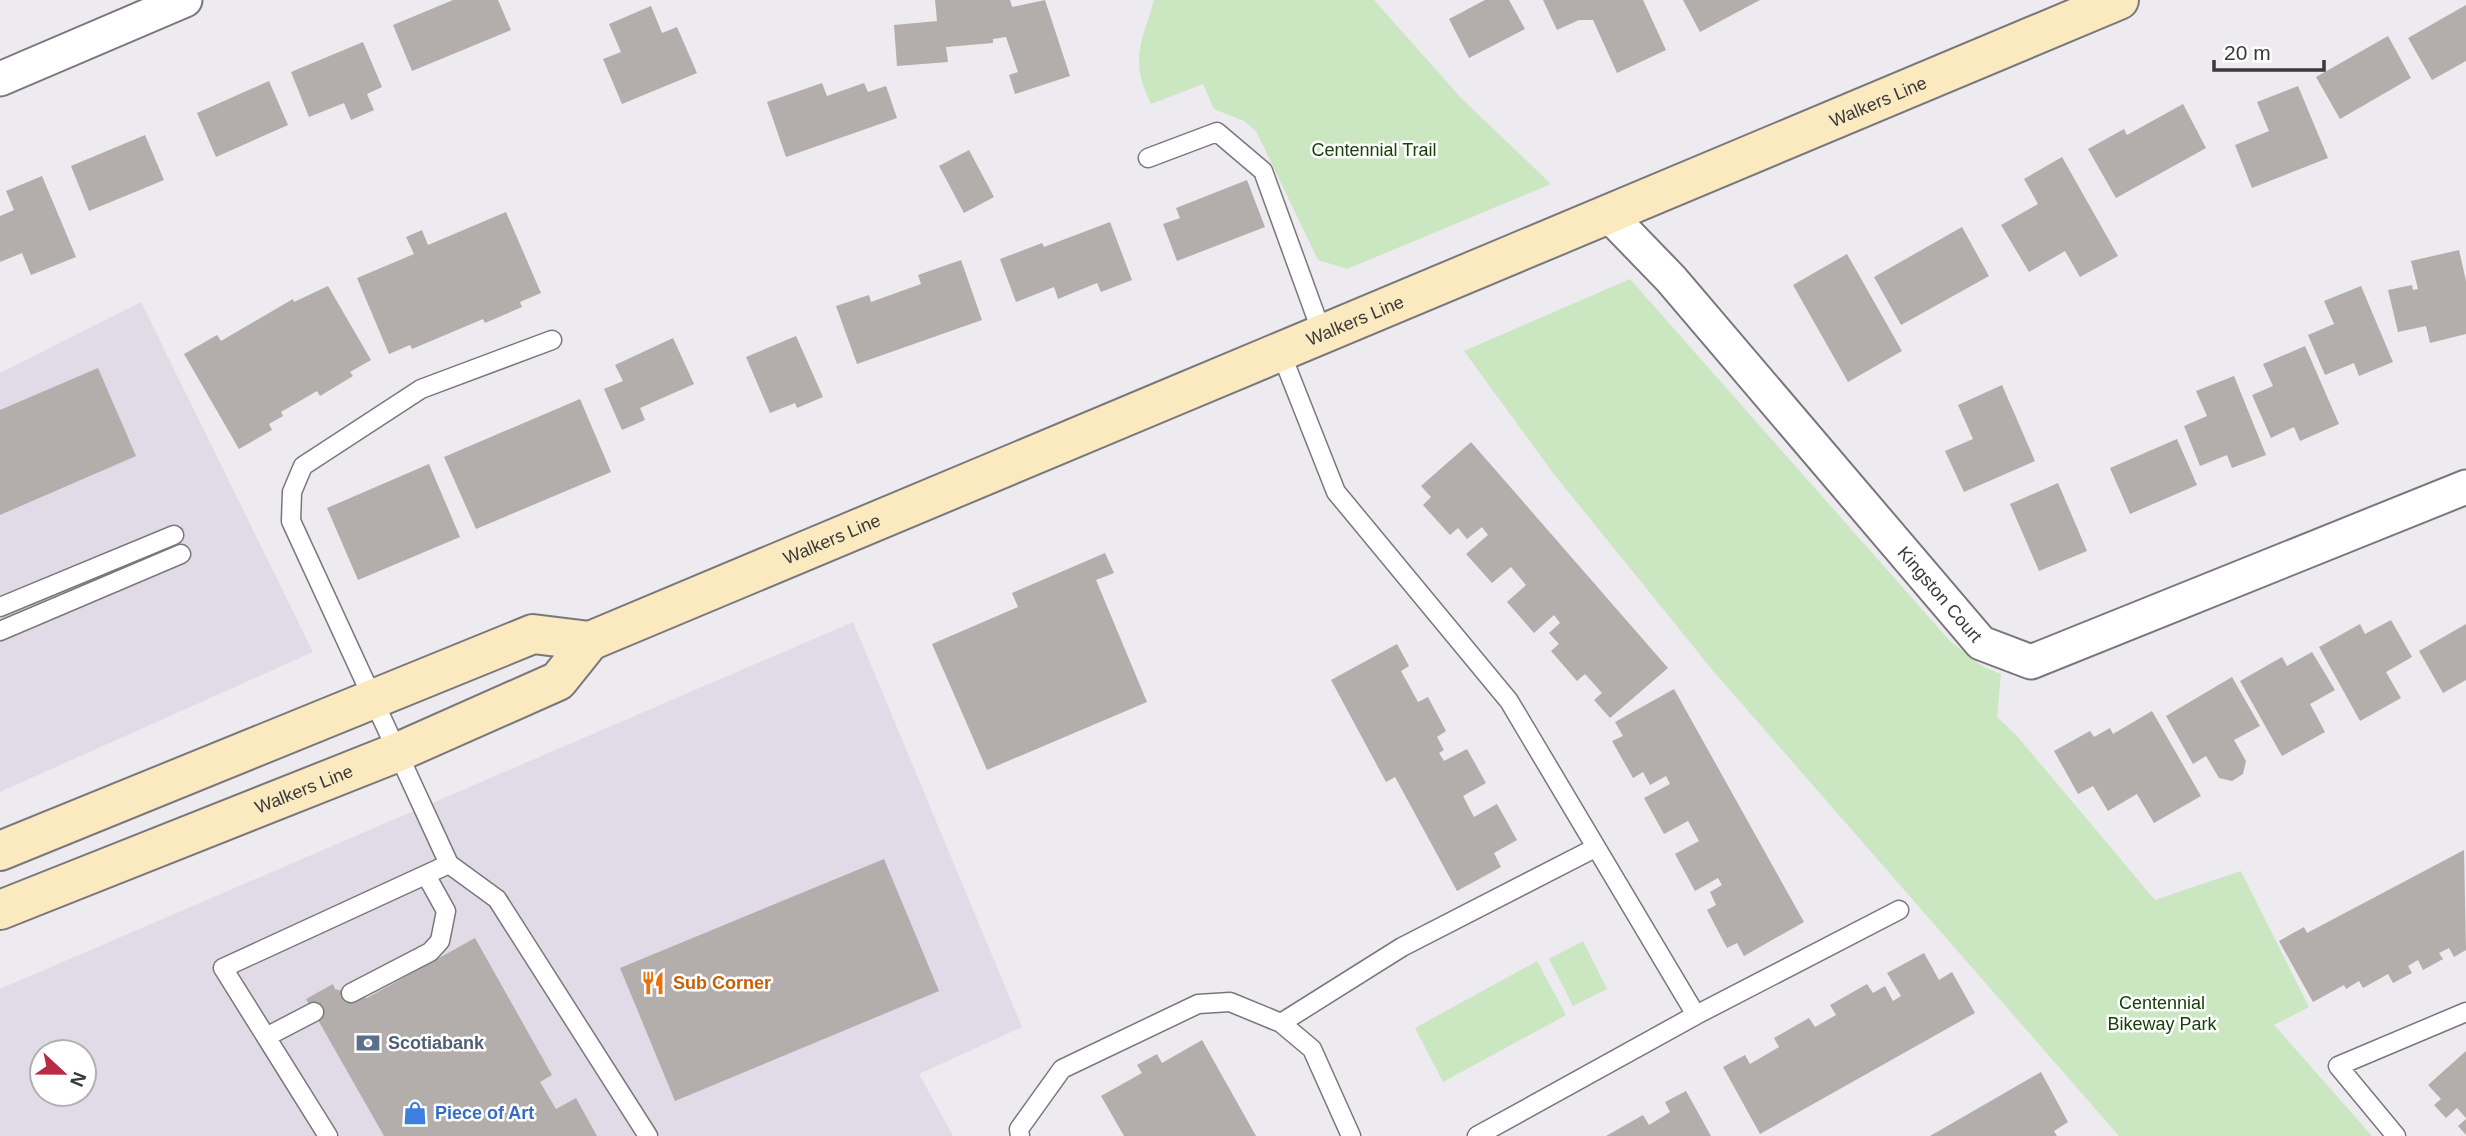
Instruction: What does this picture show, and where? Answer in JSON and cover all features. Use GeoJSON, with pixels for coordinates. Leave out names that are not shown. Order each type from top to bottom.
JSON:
{"type":"FeatureCollection","features":[{"type":"Feature","properties":{"kind":"main road","name":"Walkers Line"},"geometry":{"type":"LineString","coordinates":[[0,910],[398,752],[558,681],[590,641],[1610,216],[2119,0]]}},
{"type":"Feature","properties":{"kind":"main road","name":"Walkers Line"},"geometry":{"type":"LineString","coordinates":[[0,850],[533,634],[590,641]]}},
{"type":"Feature","properties":{"kind":"street"},"geometry":{"type":"LineString","coordinates":[[0,79],[186,0]]}},
{"type":"Feature","properties":{"kind":"street","name":"Kingston Court"},"geometry":{"type":"LineString","coordinates":[[1610,216],[1671,279],[1981,643],[2031,662],[2466,486]]}},
{"type":"Feature","properties":{"kind":"lane"},"geometry":{"type":"LineString","coordinates":[[1148,158],[1217,132],[1263,171],[1323,336]]}},
{"type":"Feature","properties":{"kind":"lane"},"geometry":{"type":"LineString","coordinates":[[552,340],[421,390],[303,466],[292,492],[291,521],[449,864],[496,899],[648,1136]]}},
{"type":"Feature","properties":{"kind":"lane"},"geometry":{"type":"LineString","coordinates":[[1281,353],[1336,492],[1509,701],[1696,1015]]}},
{"type":"Feature","properties":{"kind":"lane"},"geometry":{"type":"LineString","coordinates":[[0,607],[174,535]]}},
{"type":"Feature","properties":{"kind":"lane"},"geometry":{"type":"LineString","coordinates":[[0,631],[181,554]]}},
{"type":"Feature","properties":{"kind":"lane"},"geometry":{"type":"LineString","coordinates":[[1281,1023],[1402,947],[1595,848]]}},
{"type":"Feature","properties":{"kind":"lane"},"geometry":{"type":"LineString","coordinates":[[328,1136],[223,968],[449,864]]}},
{"type":"Feature","properties":{"kind":"lane"},"geometry":{"type":"LineString","coordinates":[[351,993],[430,952],[440,941],[446,911],[426,875]]}},
{"type":"Feature","properties":{"kind":"lane"},"geometry":{"type":"LineString","coordinates":[[1477,1136],[1696,1015],[1899,909]]}},
{"type":"Feature","properties":{"kind":"lane"},"geometry":{"type":"LineString","coordinates":[[1020,1136],[1019,1129],[1062,1069],[1198,1004],[1230,1002],[1281,1023],[1312,1049],[1351,1136]]}},
{"type":"Feature","properties":{"kind":"lane"},"geometry":{"type":"LineString","coordinates":[[266,1037],[314,1012]]}},
{"type":"Feature","properties":{"kind":"lane"},"geometry":{"type":"LineString","coordinates":[[2396,1136],[2338,1066],[2466,1012]]}},
{"type":"Feature","properties":{"kind":"shaded area"},"geometry":{"type":"Polygon","coordinates":[[[141,302],[313,652],[0,792],[0,373],[141,302]]]}},
{"type":"Feature","properties":{"kind":"shaded area"},"geometry":{"type":"Polygon","coordinates":[[[853,622],[1022,1027],[919,1074],[953,1136],[0,1136],[0,989],[853,622]]]}},
{"type":"Feature","properties":{"kind":"green space","name":"Centennial Trail"},"geometry":{"type":"Polygon","coordinates":[[[1154,0],[1374,0],[1462,99],[1551,184],[1347,269],[1318,260],[1256,131],[1244,121],[1214,109],[1203,84],[1151,104],[1140,75],[1139,63],[1142,40],[1154,0]]]}},
{"type":"Feature","properties":{"kind":"green space","name":"Centennial Bikeway Park"},"geometry":{"type":"Polygon","coordinates":[[[1630,279],[1950,641],[1982,666],[2001,674],[1997,717],[2017,736],[2155,900],[2241,871],[2309,1007],[2274,1025],[2372,1136],[2119,1136],[1714,672],[1553,473],[1464,351],[1630,279]]]}},
{"type":"Feature","properties":{"kind":"green space"},"geometry":{"type":"Polygon","coordinates":[[[1583,941],[1607,989],[1573,1006],[1549,959],[1583,941]]]}},
{"type":"Feature","properties":{"kind":"green space"},"geometry":{"type":"Polygon","coordinates":[[[1537,961],[1566,1015],[1443,1082],[1415,1028],[1537,961]]]}},
{"type":"Feature","properties":{"kind":"building"},"geometry":{"type":"Polygon","coordinates":[[[453,0],[498,0],[511,30],[412,71],[393,25],[453,0]]]}},
{"type":"Feature","properties":{"kind":"building"},"geometry":{"type":"Polygon","coordinates":[[[935,0],[1010,0],[1012,7],[1045,0],[1070,76],[1015,94],[1009,75],[1018,72],[1006,37],[993,39],[993,43],[946,47],[948,62],[897,66],[894,25],[937,21],[935,0]]]}},
{"type":"Feature","properties":{"kind":"building"},"geometry":{"type":"Polygon","coordinates":[[[1485,0],[1509,0],[1525,29],[1469,58],[1449,19],[1485,0]]]}},
{"type":"Feature","properties":{"kind":"building"},"geometry":{"type":"Polygon","coordinates":[[[1543,0],[1643,0],[1666,50],[1617,73],[1593,20],[1579,20],[1557,30],[1543,0]]]}},
{"type":"Feature","properties":{"kind":"building"},"geometry":{"type":"Polygon","coordinates":[[[1683,0],[1760,0],[1700,32],[1683,0]]]}},
{"type":"Feature","properties":{"kind":"building"},"geometry":{"type":"Polygon","coordinates":[[[2466,5],[2466,61],[2432,80],[2408,38],[2466,5]]]}},
{"type":"Feature","properties":{"kind":"building"},"geometry":{"type":"Polygon","coordinates":[[[651,6],[662,33],[677,27],[697,73],[622,104],[603,59],[621,52],[609,24],[651,6]]]}},
{"type":"Feature","properties":{"kind":"building"},"geometry":{"type":"Polygon","coordinates":[[[2388,36],[2411,78],[2340,119],[2316,77],[2388,36]]]}},
{"type":"Feature","properties":{"kind":"building"},"geometry":{"type":"Polygon","coordinates":[[[363,42],[382,87],[367,94],[374,110],[351,120],[344,103],[309,117],[291,72],[363,42]]]}},
{"type":"Feature","properties":{"kind":"building"},"geometry":{"type":"Polygon","coordinates":[[[269,81],[288,125],[216,157],[197,113],[269,81]]]}},
{"type":"Feature","properties":{"kind":"building"},"geometry":{"type":"Polygon","coordinates":[[[822,83],[827,96],[864,83],[868,92],[886,86],[897,118],[786,157],[767,102],[822,83]]]}},
{"type":"Feature","properties":{"kind":"building"},"geometry":{"type":"Polygon","coordinates":[[[2298,86],[2328,158],[2252,188],[2235,145],[2269,131],[2257,102],[2298,86]]]}},
{"type":"Feature","properties":{"kind":"building"},"geometry":{"type":"Polygon","coordinates":[[[2183,104],[2206,148],[2116,198],[2088,149],[2124,129],[2127,135],[2183,104]]]}},
{"type":"Feature","properties":{"kind":"building"},"geometry":{"type":"Polygon","coordinates":[[[145,135],[164,180],[89,211],[71,166],[145,135]]]}},
{"type":"Feature","properties":{"kind":"building"},"geometry":{"type":"Polygon","coordinates":[[[969,150],[994,197],[964,213],[939,166],[969,150]]]}},
{"type":"Feature","properties":{"kind":"building"},"geometry":{"type":"Polygon","coordinates":[[[2062,157],[2118,256],[2080,277],[2065,251],[2029,272],[2001,225],[2038,204],[2024,179],[2062,157]]]}},
{"type":"Feature","properties":{"kind":"building"},"geometry":{"type":"Polygon","coordinates":[[[42,176],[76,257],[31,275],[22,253],[0,262],[0,216],[14,210],[6,191],[42,176]]]}},
{"type":"Feature","properties":{"kind":"building"},"geometry":{"type":"Polygon","coordinates":[[[1247,180],[1265,227],[1177,261],[1163,224],[1180,218],[1176,208],[1247,180]]]}},
{"type":"Feature","properties":{"kind":"building"},"geometry":{"type":"Polygon","coordinates":[[[506,212],[541,293],[520,302],[522,307],[485,323],[483,319],[412,349],[410,345],[389,354],[357,278],[414,254],[406,237],[422,230],[428,245],[506,212]]]}},
{"type":"Feature","properties":{"kind":"building"},"geometry":{"type":"Polygon","coordinates":[[[1110,222],[1132,280],[1101,292],[1097,283],[1058,299],[1054,287],[1016,302],[1000,259],[1042,243],[1044,247],[1110,222]]]}},
{"type":"Feature","properties":{"kind":"building"},"geometry":{"type":"Polygon","coordinates":[[[1962,227],[1989,276],[1901,325],[1874,277],[1962,227]]]}},
{"type":"Feature","properties":{"kind":"building"},"geometry":{"type":"Polygon","coordinates":[[[2459,250],[2466,281],[2466,334],[2430,343],[2426,326],[2398,332],[2388,290],[2412,285],[2413,290],[2418,289],[2411,261],[2459,250]]]}},
{"type":"Feature","properties":{"kind":"building"},"geometry":{"type":"Polygon","coordinates":[[[1847,254],[1902,351],[1848,382],[1793,285],[1847,254]]]}},
{"type":"Feature","properties":{"kind":"building"},"geometry":{"type":"Polygon","coordinates":[[[961,260],[982,320],[857,364],[836,306],[869,295],[871,302],[921,284],[918,275],[961,260]]]}},
{"type":"Feature","properties":{"kind":"building"},"geometry":{"type":"Polygon","coordinates":[[[328,286],[371,360],[350,372],[353,376],[320,396],[317,391],[281,412],[283,416],[269,424],[272,430],[239,449],[184,354],[217,335],[221,341],[293,299],[294,302],[328,286]]]}},
{"type":"Feature","properties":{"kind":"building"},"geometry":{"type":"Polygon","coordinates":[[[2361,286],[2393,362],[2359,376],[2354,363],[2325,375],[2308,335],[2334,324],[2324,301],[2361,286]]]}},
{"type":"Feature","properties":{"kind":"building"},"geometry":{"type":"Polygon","coordinates":[[[796,336],[823,397],[797,408],[795,403],[770,413],[746,357],[796,336]]]}},
{"type":"Feature","properties":{"kind":"building"},"geometry":{"type":"Polygon","coordinates":[[[673,338],[694,384],[640,408],[645,420],[622,430],[604,389],[623,381],[615,365],[673,338]]]}},
{"type":"Feature","properties":{"kind":"building"},"geometry":{"type":"Polygon","coordinates":[[[2305,346],[2339,424],[2300,441],[2294,427],[2271,438],[2252,395],[2273,386],[2263,364],[2305,346]]]}},
{"type":"Feature","properties":{"kind":"building"},"geometry":{"type":"Polygon","coordinates":[[[98,368],[136,456],[0,515],[0,410],[98,368]]]}},
{"type":"Feature","properties":{"kind":"building"},"geometry":{"type":"Polygon","coordinates":[[[2234,376],[2266,455],[2232,468],[2227,455],[2200,466],[2184,426],[2207,416],[2196,391],[2234,376]]]}},
{"type":"Feature","properties":{"kind":"building"},"geometry":{"type":"Polygon","coordinates":[[[2002,385],[2035,461],[1964,492],[1945,451],[1973,439],[1958,405],[2002,385]]]}},
{"type":"Feature","properties":{"kind":"building"},"geometry":{"type":"Polygon","coordinates":[[[580,399],[611,472],[476,529],[444,457],[580,399]]]}},
{"type":"Feature","properties":{"kind":"building"},"geometry":{"type":"Polygon","coordinates":[[[2177,439],[2197,485],[2130,514],[2110,468],[2177,439]]]}},
{"type":"Feature","properties":{"kind":"building"},"geometry":{"type":"Polygon","coordinates":[[[1471,442],[1668,668],[1610,718],[1594,700],[1602,693],[1585,674],[1577,681],[1551,651],[1559,644],[1549,633],[1560,623],[1554,615],[1534,633],[1507,602],[1526,585],[1511,567],[1492,583],[1466,554],[1488,535],[1482,527],[1467,539],[1458,528],[1450,535],[1423,505],[1431,497],[1421,486],[1471,442]]]}},
{"type":"Feature","properties":{"kind":"building"},"geometry":{"type":"Polygon","coordinates":[[[429,464],[460,537],[358,580],[327,508],[429,464]]]}},
{"type":"Feature","properties":{"kind":"building"},"geometry":{"type":"Polygon","coordinates":[[[2058,483],[2087,551],[2039,571],[2010,504],[2058,483]]]}},
{"type":"Feature","properties":{"kind":"building"},"geometry":{"type":"Polygon","coordinates":[[[1105,553],[1114,573],[1096,580],[1147,702],[987,770],[932,644],[1018,607],[1012,593],[1105,553]]]}},
{"type":"Feature","properties":{"kind":"building"},"geometry":{"type":"Polygon","coordinates":[[[2391,620],[2412,657],[2386,672],[2401,698],[2360,721],[2319,647],[2360,624],[2365,634],[2391,620]]]}},
{"type":"Feature","properties":{"kind":"building"},"geometry":{"type":"Polygon","coordinates":[[[2466,624],[2466,680],[2443,693],[2419,651],[2466,624]]]}},
{"type":"Feature","properties":{"kind":"building"},"geometry":{"type":"Polygon","coordinates":[[[1397,644],[1409,666],[1401,671],[1418,702],[1428,697],[1446,731],[1437,737],[1444,750],[1439,753],[1444,761],[1467,749],[1486,783],[1463,796],[1474,817],[1497,804],[1517,840],[1494,853],[1501,867],[1457,891],[1395,777],[1386,782],[1331,680],[1397,644]]]}},
{"type":"Feature","properties":{"kind":"building"},"geometry":{"type":"Polygon","coordinates":[[[2312,652],[2335,690],[2310,704],[2325,732],[2282,756],[2240,681],[2282,657],[2287,666],[2312,652]]]}},
{"type":"Feature","properties":{"kind":"building"},"geometry":{"type":"Polygon","coordinates":[[[2232,677],[2260,726],[2234,740],[2246,761],[2243,774],[2232,781],[2219,778],[2206,756],[2193,764],[2166,716],[2232,677]]]}},
{"type":"Feature","properties":{"kind":"building"},"geometry":{"type":"Polygon","coordinates":[[[1674,689],[1804,922],[1744,956],[1737,943],[1727,948],[1707,910],[1716,905],[1710,892],[1722,885],[1718,878],[1695,891],[1675,854],[1699,841],[1688,821],[1664,834],[1644,798],[1670,784],[1666,776],[1650,785],[1643,772],[1633,778],[1612,741],[1623,736],[1615,722],[1674,689]]]}},
{"type":"Feature","properties":{"kind":"building"},"geometry":{"type":"Polygon","coordinates":[[[2152,711],[2201,796],[2154,823],[2137,794],[2108,811],[2093,786],[2078,794],[2054,751],[2090,731],[2094,737],[2110,728],[2113,734],[2152,711]]]}},
{"type":"Feature","properties":{"kind":"building"},"geometry":{"type":"Polygon","coordinates":[[[2464,850],[2466,950],[2454,957],[2449,948],[2439,953],[2443,959],[2423,970],[2418,960],[2408,966],[2412,973],[2393,983],[2388,974],[2363,988],[2359,981],[2346,989],[2344,985],[2313,1002],[2279,941],[2304,927],[2307,933],[2464,850]]]}},
{"type":"Feature","properties":{"kind":"building"},"geometry":{"type":"Polygon","coordinates":[[[884,859],[939,991],[675,1101],[620,968],[884,859]]]}},
{"type":"Feature","properties":{"kind":"building"},"geometry":{"type":"Polygon","coordinates":[[[475,938],[552,1075],[540,1082],[556,1109],[576,1098],[597,1136],[384,1136],[306,999],[333,984],[335,989],[367,998],[475,938]]]}},
{"type":"Feature","properties":{"kind":"building"},"geometry":{"type":"Polygon","coordinates":[[[1924,953],[1939,980],[1952,972],[1975,1013],[1760,1134],[1723,1067],[1745,1055],[1750,1064],[1779,1047],[1774,1038],[1809,1018],[1815,1027],[1836,1015],[1830,1005],[1867,984],[1873,993],[1885,986],[1893,1001],[1901,996],[1887,973],[1924,953]]]}},
{"type":"Feature","properties":{"kind":"building"},"geometry":{"type":"Polygon","coordinates":[[[1202,1040],[1256,1136],[1124,1136],[1101,1096],[1142,1073],[1137,1065],[1157,1054],[1162,1063],[1202,1040]]]}},
{"type":"Feature","properties":{"kind":"building"},"geometry":{"type":"Polygon","coordinates":[[[2466,1051],[2466,1118],[2457,1108],[2446,1118],[2434,1105],[2441,1099],[2428,1085],[2466,1051]]]}},
{"type":"Feature","properties":{"kind":"building"},"geometry":{"type":"Polygon","coordinates":[[[2041,1072],[2068,1122],[2054,1131],[2057,1136],[1930,1136],[2041,1072]]]}},
{"type":"Feature","properties":{"kind":"building"},"geometry":{"type":"Polygon","coordinates":[[[1686,1091],[1711,1136],[1606,1136],[1643,1115],[1649,1125],[1670,1112],[1665,1102],[1686,1091]]]}},
{"type":"Feature","properties":{"kind":"building"},"geometry":{"type":"Polygon","coordinates":[[[2466,1119],[2466,1135],[2458,1126],[2466,1119]]]}},
{"type":"Feature","properties":{"kind":"place","name":"Sub Corner"},"geometry":{"type":"Point","coordinates":[653,983]}},
{"type":"Feature","properties":{"kind":"place","name":"Scotiabank"},"geometry":{"type":"Point","coordinates":[368,1043]}},
{"type":"Feature","properties":{"kind":"place","name":"Piece of Art"},"geometry":{"type":"Point","coordinates":[415,1113]}}]}
